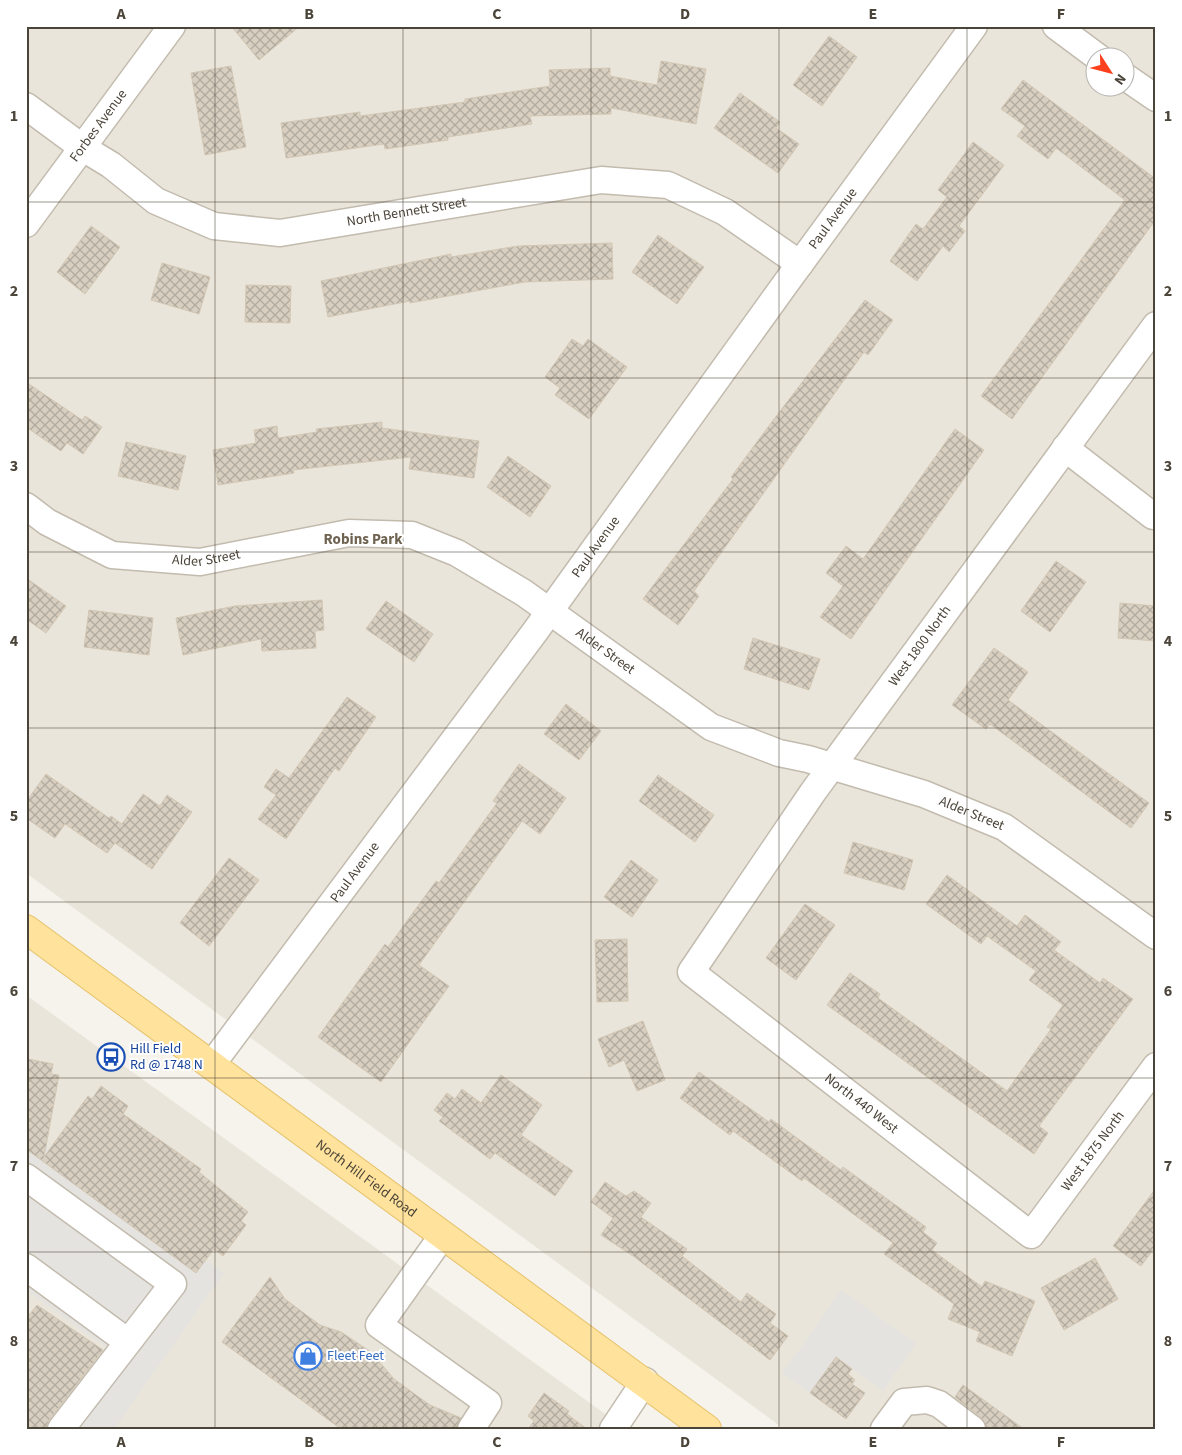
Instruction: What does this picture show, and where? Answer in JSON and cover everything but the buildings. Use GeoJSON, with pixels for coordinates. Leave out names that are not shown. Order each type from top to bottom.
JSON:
{"type":"FeatureCollection","features":[{"type":"Feature","properties":{"kind":"main road","name":"North Hill Field Road"},"geometry":{"type":"LineString","coordinates":[[26,929],[645,1382],[700,1427]]}},
{"type":"Feature","properties":{"kind":"street","name":"Forbes Avenue"},"geometry":{"type":"LineString","coordinates":[[26,224],[172,26]]}},
{"type":"Feature","properties":{"kind":"street","name":"Paul Avenue"},"geometry":{"type":"LineString","coordinates":[[212,1064],[549,612],[974,26]]}},
{"type":"Feature","properties":{"kind":"street"},"geometry":{"type":"LineString","coordinates":[[1056,26],[1086,48]]}},
{"type":"Feature","properties":{"kind":"street"},"geometry":{"type":"LineString","coordinates":[[1134,83],[1156,98]]}},
{"type":"Feature","properties":{"kind":"street","name":"North Bennett Street"},"geometry":{"type":"LineString","coordinates":[[26,106],[61,130],[82,148],[111,165],[156,201],[214,226],[280,233],[601,180],[668,185],[725,212],[800,264]]}},
{"type":"Feature","properties":{"kind":"street","name":"West 1800 North"},"geometry":{"type":"LineString","coordinates":[[691,972],[832,767],[1156,325]]}},
{"type":"Feature","properties":{"kind":"street"},"geometry":{"type":"LineString","coordinates":[[1065,448],[1153,516]]}},
{"type":"Feature","properties":{"kind":"street","name":"Alder Street"},"geometry":{"type":"LineString","coordinates":[[26,506],[47,522],[112,555],[200,562],[349,533],[412,535],[457,553],[524,593],[711,727],[779,753],[924,794],[1004,827],[1156,936]]}},
{"type":"Feature","properties":{"kind":"street","name":"North 440 West"},"geometry":{"type":"LineString","coordinates":[[691,972],[1031,1235]]}},
{"type":"Feature","properties":{"kind":"street","name":"West 1875 North"},"geometry":{"type":"LineString","coordinates":[[1031,1235],[1156,1066]]}},
{"type":"Feature","properties":{"kind":"street"},"geometry":{"type":"LineString","coordinates":[[27,1180],[173,1284],[61,1429]]}},
{"type":"Feature","properties":{"kind":"street"},"geometry":{"type":"LineString","coordinates":[[443,1235],[379,1325],[488,1403],[471,1429]]}},
{"type":"Feature","properties":{"kind":"street"},"geometry":{"type":"LineString","coordinates":[[26,1267],[128,1342]]}},
{"type":"Feature","properties":{"kind":"street"},"geometry":{"type":"LineString","coordinates":[[613,1429],[645,1382]]}},
{"type":"Feature","properties":{"kind":"street"},"geometry":{"type":"LineString","coordinates":[[884,1429],[904,1402],[927,1400],[939,1404],[972,1429]]}},
{"type":"Feature","properties":{"kind":"shaded area"},"geometry":{"type":"Polygon","coordinates":[[[26,26],[1156,26],[1156,1429],[784,1429],[26,873],[26,26]]]}},
{"type":"Feature","properties":{"kind":"shaded area"},"geometry":{"type":"Polygon","coordinates":[[[26,995],[626,1429],[26,1429],[26,995]]]}},
{"type":"Feature","properties":{"kind":"shaded area"},"geometry":{"type":"Polygon","coordinates":[[[26,1131],[224,1273],[114,1429],[48,1429],[108,1349],[26,1290],[26,1131]]]}},
{"type":"Feature","properties":{"kind":"shaded area"},"geometry":{"type":"Polygon","coordinates":[[[841,1290],[916,1343],[883,1391],[836,1357],[810,1393],[782,1374],[841,1290]]]}},
{"type":"Feature","properties":{"kind":"place","name":"Hill Field Rd @ 1748 N"},"geometry":{"type":"Point","coordinates":[111,1057]}},
{"type":"Feature","properties":{"kind":"place","name":"Fleet Feet"},"geometry":{"type":"Point","coordinates":[308,1356]}},
{"type":"Feature","properties":{"kind":"district","name":"Robins Park"},"geometry":{"type":"Point","coordinates":[363,539]}}]}
